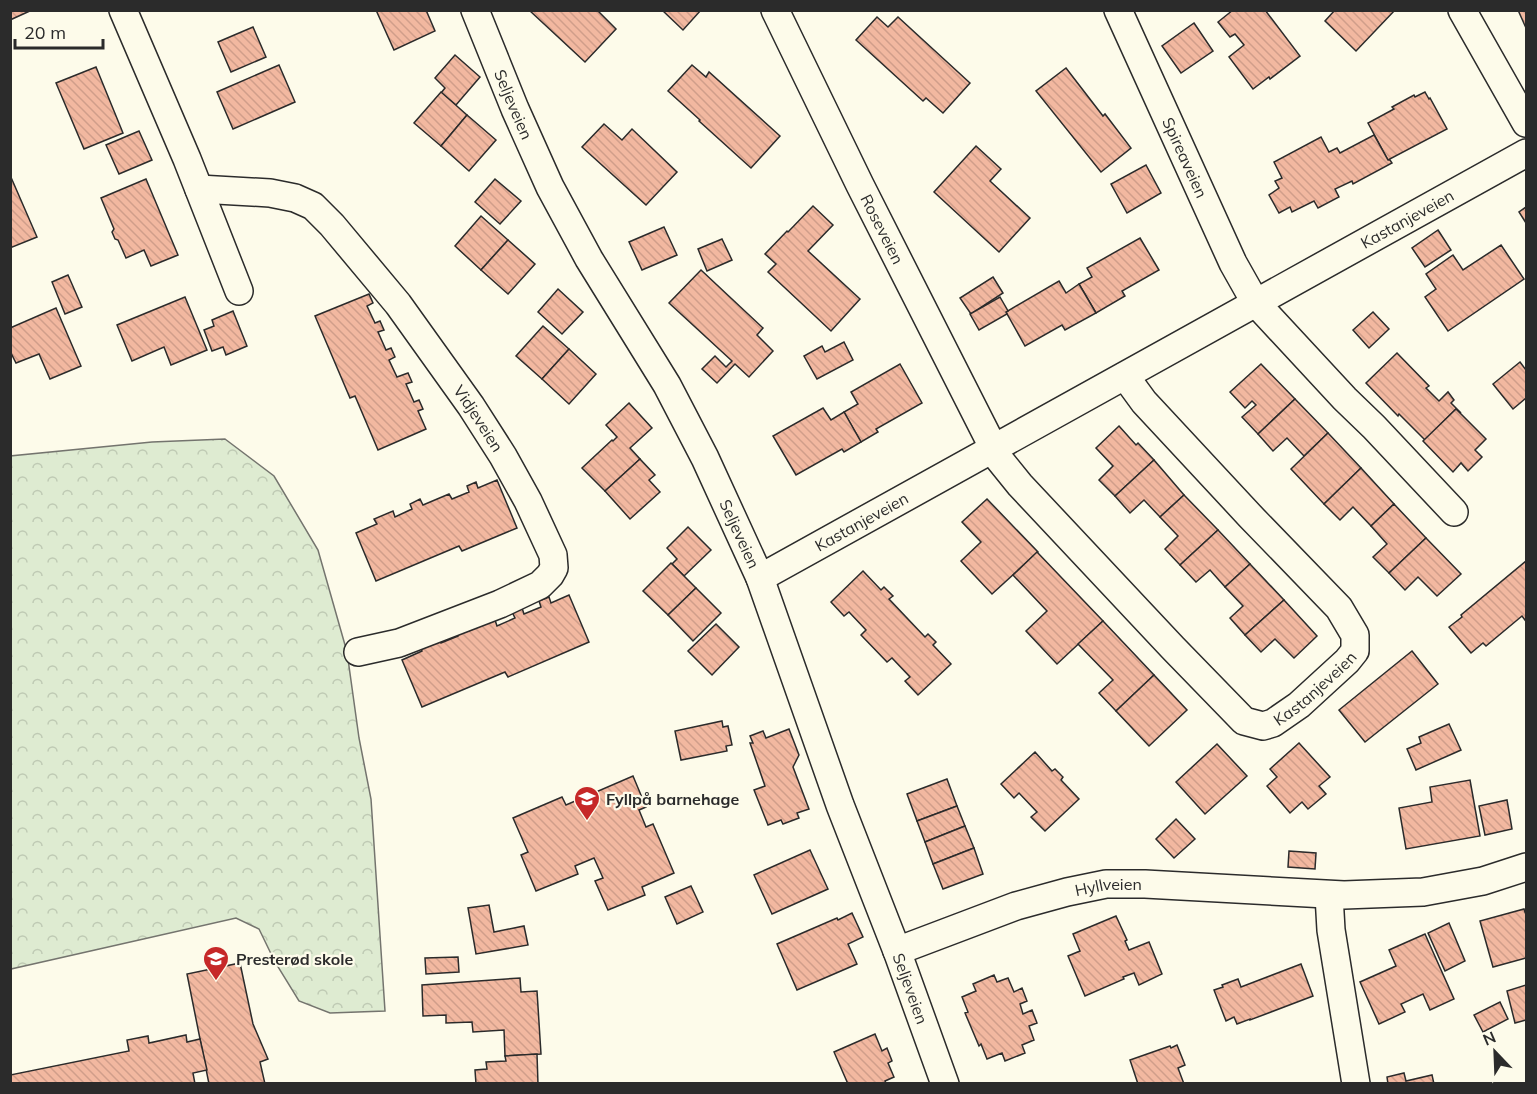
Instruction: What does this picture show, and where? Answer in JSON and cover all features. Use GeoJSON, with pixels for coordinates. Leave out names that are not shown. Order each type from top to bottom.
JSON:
{"type":"FeatureCollection","features":[{"type":"Feature","properties":{"kind":"street"},"geometry":{"type":"LineString","coordinates":[[123,10],[199,189],[239,291]]}},
{"type":"Feature","properties":{"kind":"street","name":"Seljeveien"},"geometry":{"type":"LineString","coordinates":[[475,10],[550,187],[589,259],[667,385],[705,458],[760,578],[840,805],[945,1083]]}},
{"type":"Feature","properties":{"kind":"street","name":"Roseveien"},"geometry":{"type":"LineString","coordinates":[[775,10],[860,185],[994,448]]}},
{"type":"Feature","properties":{"kind":"street","name":"Spireaveien"},"geometry":{"type":"LineString","coordinates":[[1118,10],[1233,263],[1255,302]]}},
{"type":"Feature","properties":{"kind":"street"},"geometry":{"type":"LineString","coordinates":[[1462,10],[1527,123]]}},
{"type":"Feature","properties":{"kind":"street","name":"Kastanjeveien"},"geometry":{"type":"LineString","coordinates":[[760,578],[1527,153]]}},
{"type":"Feature","properties":{"kind":"street","name":"Vidjeveien"},"geometry":{"type":"LineString","coordinates":[[199,189],[270,193],[295,198],[313,206],[332,225],[398,304],[471,406],[528,501],[553,555],[554,568],[540,585],[500,604],[399,643],[358,652]]}},
{"type":"Feature","properties":{"kind":"street"},"geometry":{"type":"LineString","coordinates":[[1255,302],[1454,512]]}},
{"type":"Feature","properties":{"kind":"street","name":"Kastanjeveien"},"geometry":{"type":"LineString","coordinates":[[994,448],[999,459],[1020,485],[1244,721],[1263,726],[1273,723],[1299,705],[1347,661],[1355,651],[1354,635],[1339,608],[1152,411],[1125,376]]}},
{"type":"Feature","properties":{"kind":"street","name":"Hyllveien"},"geometry":{"type":"LineString","coordinates":[[897,951],[1016,906],[1067,892],[1106,885],[1146,884],[1329,895],[1424,892],[1483,881],[1527,867]]}},
{"type":"Feature","properties":{"kind":"street"},"geometry":{"type":"LineString","coordinates":[[1329,895],[1331,930],[1356,1083]]}},
{"type":"Feature","properties":{"kind":"green space"},"geometry":{"type":"Polygon","coordinates":[[[225,439],[274,476],[318,550],[347,652],[359,738],[371,799],[385,1011],[330,1013],[299,1001],[275,962],[259,929],[236,918],[11,969],[10,456],[152,442],[225,439]]]}},
{"type":"Feature","properties":{"kind":"building"},"geometry":{"type":"Polygon","coordinates":[[[10,10],[32,10],[10,20],[10,10]]]}},
{"type":"Feature","properties":{"kind":"building"},"geometry":{"type":"Polygon","coordinates":[[[376,10],[426,10],[435,31],[394,50],[376,10]]]}},
{"type":"Feature","properties":{"kind":"building"},"geometry":{"type":"Polygon","coordinates":[[[529,10],[597,10],[616,29],[585,62],[529,10]]]}},
{"type":"Feature","properties":{"kind":"building"},"geometry":{"type":"Polygon","coordinates":[[[662,10],[701,10],[683,30],[662,10]]]}},
{"type":"Feature","properties":{"kind":"building"},"geometry":{"type":"Polygon","coordinates":[[[1233,10],[1265,10],[1300,56],[1253,89],[1229,57],[1244,45],[1235,34],[1230,37],[1218,22],[1233,10]]]}},
{"type":"Feature","properties":{"kind":"building"},"geometry":{"type":"Polygon","coordinates":[[[1335,10],[1395,10],[1356,51],[1325,21],[1335,10]]]}},
{"type":"Feature","properties":{"kind":"building"},"geometry":{"type":"Polygon","coordinates":[[[1518,10],[1526,10],[1526,28],[1518,10]]]}},
{"type":"Feature","properties":{"kind":"building"},"geometry":{"type":"Polygon","coordinates":[[[877,17],[888,27],[898,17],[970,83],[943,113],[926,98],[923,101],[856,40],[877,17]]]}},
{"type":"Feature","properties":{"kind":"building"},"geometry":{"type":"Polygon","coordinates":[[[1194,23],[1213,51],[1181,73],[1162,46],[1194,23]]]}},
{"type":"Feature","properties":{"kind":"building"},"geometry":{"type":"Polygon","coordinates":[[[253,27],[266,57],[231,72],[218,42],[253,27]]]}},
{"type":"Feature","properties":{"kind":"building"},"geometry":{"type":"Polygon","coordinates":[[[455,55],[480,77],[456,105],[441,93],[445,88],[435,78],[455,55]]]}},
{"type":"Feature","properties":{"kind":"building"},"geometry":{"type":"Polygon","coordinates":[[[279,65],[295,102],[233,129],[217,92],[279,65]]]}},
{"type":"Feature","properties":{"kind":"building"},"geometry":{"type":"Polygon","coordinates":[[[692,65],[706,77],[709,72],[780,136],[751,168],[668,91],[692,65]]]}},
{"type":"Feature","properties":{"kind":"building"},"geometry":{"type":"Polygon","coordinates":[[[96,67],[123,133],[84,149],[56,83],[96,67]]]}},
{"type":"Feature","properties":{"kind":"building"},"geometry":{"type":"Polygon","coordinates":[[[1066,68],[1131,148],[1101,172],[1036,91],[1066,68]]]}},
{"type":"Feature","properties":{"kind":"building"},"geometry":{"type":"Polygon","coordinates":[[[441,92],[467,115],[441,146],[414,123],[441,92]]]}},
{"type":"Feature","properties":{"kind":"building"},"geometry":{"type":"Polygon","coordinates":[[[1425,92],[1447,129],[1388,160],[1368,123],[1414,95],[1415,97],[1425,92]]]}},
{"type":"Feature","properties":{"kind":"building"},"geometry":{"type":"Polygon","coordinates":[[[467,115],[496,140],[469,171],[441,146],[467,115]]]}},
{"type":"Feature","properties":{"kind":"building"},"geometry":{"type":"Polygon","coordinates":[[[604,124],[622,140],[632,129],[677,172],[646,205],[582,147],[604,124]]]}},
{"type":"Feature","properties":{"kind":"building"},"geometry":{"type":"Polygon","coordinates":[[[139,131],[152,160],[119,174],[106,145],[139,131]]]}},
{"type":"Feature","properties":{"kind":"building"},"geometry":{"type":"Polygon","coordinates":[[[1374,135],[1392,163],[1353,184],[1352,181],[1335,189],[1339,197],[1318,208],[1314,201],[1292,212],[1290,207],[1279,213],[1269,195],[1279,188],[1275,181],[1282,178],[1274,162],[1321,137],[1329,152],[1337,148],[1340,153],[1374,135]]]}},
{"type":"Feature","properties":{"kind":"building"},"geometry":{"type":"Polygon","coordinates":[[[976,146],[1001,169],[990,181],[1030,218],[999,252],[934,192],[976,146]]]}},
{"type":"Feature","properties":{"kind":"building"},"geometry":{"type":"Polygon","coordinates":[[[1146,165],[1161,193],[1127,213],[1111,184],[1146,165]]]}},
{"type":"Feature","properties":{"kind":"building"},"geometry":{"type":"Polygon","coordinates":[[[10,175],[37,237],[10,248],[10,175]]]}},
{"type":"Feature","properties":{"kind":"building"},"geometry":{"type":"Polygon","coordinates":[[[146,179],[178,255],[151,266],[144,250],[126,258],[112,232],[114,229],[101,198],[146,179]]]}},
{"type":"Feature","properties":{"kind":"building"},"geometry":{"type":"Polygon","coordinates":[[[495,179],[521,201],[500,224],[475,202],[495,179]]]}},
{"type":"Feature","properties":{"kind":"building"},"geometry":{"type":"Polygon","coordinates":[[[813,206],[833,225],[808,251],[860,299],[831,331],[768,272],[776,264],[765,254],[813,206]]]}},
{"type":"Feature","properties":{"kind":"building"},"geometry":{"type":"Polygon","coordinates":[[[1526,207],[1526,223],[1519,212],[1526,207]]]}},
{"type":"Feature","properties":{"kind":"building"},"geometry":{"type":"Polygon","coordinates":[[[481,216],[508,240],[481,270],[455,246],[481,216]]]}},
{"type":"Feature","properties":{"kind":"building"},"geometry":{"type":"Polygon","coordinates":[[[664,227],[677,255],[642,270],[629,242],[664,227]]]}},
{"type":"Feature","properties":{"kind":"building"},"geometry":{"type":"Polygon","coordinates":[[[1438,230],[1451,250],[1425,267],[1412,248],[1438,230]]]}},
{"type":"Feature","properties":{"kind":"building"},"geometry":{"type":"Polygon","coordinates":[[[1140,238],[1159,270],[1122,291],[1125,296],[1096,313],[1079,284],[1092,277],[1087,268],[1140,238]]]}},
{"type":"Feature","properties":{"kind":"building"},"geometry":{"type":"Polygon","coordinates":[[[722,239],[732,260],[707,271],[698,249],[722,239]]]}},
{"type":"Feature","properties":{"kind":"building"},"geometry":{"type":"Polygon","coordinates":[[[508,240],[535,264],[508,294],[481,270],[508,240]]]}},
{"type":"Feature","properties":{"kind":"building"},"geometry":{"type":"Polygon","coordinates":[[[1501,245],[1524,279],[1448,331],[1425,297],[1436,289],[1426,274],[1453,255],[1463,270],[1501,245]]]}},
{"type":"Feature","properties":{"kind":"building"},"geometry":{"type":"Polygon","coordinates":[[[701,270],[763,328],[757,335],[773,351],[749,377],[735,364],[717,383],[702,369],[715,356],[726,367],[732,361],[669,303],[701,270]]]}},
{"type":"Feature","properties":{"kind":"building"},"geometry":{"type":"Polygon","coordinates":[[[68,275],[82,307],[65,314],[52,282],[68,275]]]}},
{"type":"Feature","properties":{"kind":"building"},"geometry":{"type":"Polygon","coordinates":[[[993,277],[1003,293],[971,314],[960,298],[993,277]]]}},
{"type":"Feature","properties":{"kind":"building"},"geometry":{"type":"Polygon","coordinates":[[[1059,281],[1066,293],[1079,284],[1096,313],[1065,330],[1062,325],[1025,346],[1006,312],[1059,281]]]}},
{"type":"Feature","properties":{"kind":"building"},"geometry":{"type":"Polygon","coordinates":[[[558,289],[583,312],[562,334],[538,312],[558,289]]]}},
{"type":"Feature","properties":{"kind":"building"},"geometry":{"type":"Polygon","coordinates":[[[369,294],[373,303],[367,306],[375,323],[380,321],[384,330],[378,332],[386,350],[391,348],[395,357],[389,360],[397,377],[408,373],[412,382],[406,384],[414,402],[419,400],[423,409],[418,411],[426,429],[378,450],[355,396],[350,398],[315,316],[369,294]]]}},
{"type":"Feature","properties":{"kind":"building"},"geometry":{"type":"Polygon","coordinates":[[[185,297],[207,350],[171,365],[164,347],[132,361],[117,325],[185,297]]]}},
{"type":"Feature","properties":{"kind":"building"},"geometry":{"type":"Polygon","coordinates":[[[1000,297],[1008,311],[1007,314],[979,330],[970,314],[1000,297]]]}},
{"type":"Feature","properties":{"kind":"building"},"geometry":{"type":"Polygon","coordinates":[[[56,308],[81,366],[50,379],[39,354],[16,363],[10,351],[10,328],[56,308]]]}},
{"type":"Feature","properties":{"kind":"building"},"geometry":{"type":"Polygon","coordinates":[[[233,311],[247,346],[226,355],[223,347],[212,351],[204,330],[214,326],[212,320],[233,311]]]}},
{"type":"Feature","properties":{"kind":"building"},"geometry":{"type":"Polygon","coordinates":[[[1373,312],[1389,329],[1369,348],[1353,330],[1373,312]]]}},
{"type":"Feature","properties":{"kind":"building"},"geometry":{"type":"Polygon","coordinates":[[[543,326],[569,349],[542,379],[516,356],[543,326]]]}},
{"type":"Feature","properties":{"kind":"building"},"geometry":{"type":"Polygon","coordinates":[[[844,342],[853,360],[817,379],[804,356],[822,346],[825,352],[844,342]]]}},
{"type":"Feature","properties":{"kind":"building"},"geometry":{"type":"Polygon","coordinates":[[[569,349],[596,374],[569,404],[542,379],[569,349]]]}},
{"type":"Feature","properties":{"kind":"building"},"geometry":{"type":"Polygon","coordinates":[[[1397,353],[1429,386],[1426,388],[1439,401],[1448,392],[1454,400],[1451,403],[1461,413],[1456,409],[1425,440],[1366,383],[1397,353]]]}},
{"type":"Feature","properties":{"kind":"building"},"geometry":{"type":"Polygon","coordinates":[[[1520,362],[1526,370],[1526,398],[1513,409],[1493,384],[1520,362]]]}},
{"type":"Feature","properties":{"kind":"building"},"geometry":{"type":"Polygon","coordinates":[[[900,364],[922,403],[876,429],[878,432],[861,442],[844,412],[858,404],[851,392],[900,364]]]}},
{"type":"Feature","properties":{"kind":"building"},"geometry":{"type":"Polygon","coordinates":[[[1261,364],[1295,399],[1258,434],[1242,417],[1256,405],[1252,401],[1245,408],[1230,392],[1261,364]]]}},
{"type":"Feature","properties":{"kind":"building"},"geometry":{"type":"Polygon","coordinates":[[[1295,399],[1328,433],[1304,456],[1287,438],[1273,451],[1258,434],[1295,399]]]}},
{"type":"Feature","properties":{"kind":"building"},"geometry":{"type":"Polygon","coordinates":[[[629,403],[652,428],[630,448],[640,459],[605,491],[582,468],[617,437],[606,425],[629,403]]]}},
{"type":"Feature","properties":{"kind":"building"},"geometry":{"type":"Polygon","coordinates":[[[823,408],[831,420],[844,412],[861,442],[844,452],[842,449],[796,475],[773,436],[823,408]]]}},
{"type":"Feature","properties":{"kind":"building"},"geometry":{"type":"Polygon","coordinates":[[[1456,409],[1486,439],[1475,450],[1482,457],[1468,471],[1461,463],[1453,472],[1423,441],[1456,409]]]}},
{"type":"Feature","properties":{"kind":"building"},"geometry":{"type":"Polygon","coordinates":[[[1119,426],[1154,460],[1115,496],[1099,480],[1113,466],[1096,448],[1119,426]]]}},
{"type":"Feature","properties":{"kind":"building"},"geometry":{"type":"Polygon","coordinates":[[[1328,433],[1361,468],[1324,504],[1291,469],[1328,433]]]}},
{"type":"Feature","properties":{"kind":"building"},"geometry":{"type":"Polygon","coordinates":[[[640,459],[655,475],[649,480],[660,492],[630,519],[605,491],[640,459]]]}},
{"type":"Feature","properties":{"kind":"building"},"geometry":{"type":"Polygon","coordinates":[[[1154,460],[1184,495],[1160,517],[1144,500],[1130,513],[1115,496],[1154,460]]]}},
{"type":"Feature","properties":{"kind":"building"},"geometry":{"type":"Polygon","coordinates":[[[1361,468],[1394,504],[1371,526],[1353,507],[1340,520],[1324,504],[1361,468]]]}},
{"type":"Feature","properties":{"kind":"building"},"geometry":{"type":"Polygon","coordinates":[[[497,480],[517,528],[462,551],[459,546],[376,581],[356,533],[377,524],[374,519],[393,511],[395,517],[412,509],[410,504],[420,499],[423,505],[449,494],[452,499],[469,492],[467,486],[476,482],[478,488],[497,480]]]}},
{"type":"Feature","properties":{"kind":"building"},"geometry":{"type":"Polygon","coordinates":[[[1184,495],[1218,530],[1180,565],[1165,549],[1178,536],[1160,517],[1184,495]]]}},
{"type":"Feature","properties":{"kind":"building"},"geometry":{"type":"Polygon","coordinates":[[[987,499],[1038,552],[992,594],[961,561],[981,542],[962,522],[987,499]]]}},
{"type":"Feature","properties":{"kind":"building"},"geometry":{"type":"Polygon","coordinates":[[[1394,504],[1426,538],[1389,573],[1373,557],[1387,544],[1371,526],[1394,504]]]}},
{"type":"Feature","properties":{"kind":"building"},"geometry":{"type":"Polygon","coordinates":[[[688,527],[711,550],[684,576],[672,564],[677,559],[667,548],[688,527]]]}},
{"type":"Feature","properties":{"kind":"building"},"geometry":{"type":"Polygon","coordinates":[[[1218,530],[1250,564],[1225,587],[1210,570],[1196,582],[1180,565],[1218,530]]]}},
{"type":"Feature","properties":{"kind":"building"},"geometry":{"type":"Polygon","coordinates":[[[1426,538],[1461,574],[1437,596],[1418,577],[1405,590],[1389,573],[1426,538]]]}},
{"type":"Feature","properties":{"kind":"building"},"geometry":{"type":"Polygon","coordinates":[[[1037,552],[1103,621],[1057,664],[1026,631],[1047,611],[1013,575],[1037,552]]]}},
{"type":"Feature","properties":{"kind":"building"},"geometry":{"type":"Polygon","coordinates":[[[1526,561],[1526,619],[1522,616],[1486,646],[1483,643],[1471,653],[1449,627],[1526,561]]]}},
{"type":"Feature","properties":{"kind":"building"},"geometry":{"type":"Polygon","coordinates":[[[671,563],[696,588],[668,615],[643,591],[671,563]]]}},
{"type":"Feature","properties":{"kind":"building"},"geometry":{"type":"Polygon","coordinates":[[[1250,564],[1284,600],[1245,635],[1230,618],[1243,606],[1225,587],[1250,564]]]}},
{"type":"Feature","properties":{"kind":"building"},"geometry":{"type":"Polygon","coordinates":[[[863,571],[881,590],[884,587],[893,596],[889,599],[925,637],[928,634],[936,642],[933,645],[951,664],[918,695],[905,681],[910,677],[892,658],[887,662],[861,635],[866,630],[849,612],[844,616],[831,602],[863,571]]]}},
{"type":"Feature","properties":{"kind":"building"},"geometry":{"type":"Polygon","coordinates":[[[696,588],[721,613],[693,641],[668,615],[696,588]]]}},
{"type":"Feature","properties":{"kind":"building"},"geometry":{"type":"Polygon","coordinates":[[[569,595],[589,642],[508,677],[505,672],[422,707],[402,660],[422,651],[420,645],[439,637],[441,643],[458,636],[456,630],[466,625],[468,631],[495,620],[497,626],[515,618],[512,612],[522,608],[524,614],[541,607],[539,601],[549,597],[551,603],[569,595]]]}},
{"type":"Feature","properties":{"kind":"building"},"geometry":{"type":"Polygon","coordinates":[[[1284,600],[1317,636],[1294,658],[1275,639],[1261,652],[1245,635],[1284,600]]]}},
{"type":"Feature","properties":{"kind":"building"},"geometry":{"type":"Polygon","coordinates":[[[1103,621],[1154,675],[1116,711],[1099,693],[1113,680],[1078,644],[1103,621]]]}},
{"type":"Feature","properties":{"kind":"building"},"geometry":{"type":"Polygon","coordinates":[[[716,624],[739,647],[712,675],[688,651],[716,624]]]}},
{"type":"Feature","properties":{"kind":"building"},"geometry":{"type":"Polygon","coordinates":[[[1412,651],[1438,684],[1365,742],[1339,710],[1412,651]]]}},
{"type":"Feature","properties":{"kind":"building"},"geometry":{"type":"Polygon","coordinates":[[[1154,675],[1187,710],[1149,746],[1116,711],[1154,675]]]}},
{"type":"Feature","properties":{"kind":"building"},"geometry":{"type":"Polygon","coordinates":[[[722,721],[723,727],[728,726],[732,745],[726,746],[727,751],[681,760],[675,731],[722,721]]]}},
{"type":"Feature","properties":{"kind":"building"},"geometry":{"type":"Polygon","coordinates":[[[1449,724],[1461,750],[1416,770],[1407,749],[1421,743],[1419,737],[1449,724]]]}},
{"type":"Feature","properties":{"kind":"building"},"geometry":{"type":"Polygon","coordinates":[[[789,729],[799,755],[793,767],[809,809],[797,813],[799,818],[783,824],[781,820],[768,825],[754,790],[765,786],[750,743],[753,743],[750,736],[763,731],[766,738],[789,729]]]}},
{"type":"Feature","properties":{"kind":"building"},"geometry":{"type":"Polygon","coordinates":[[[1299,743],[1330,777],[1319,786],[1326,794],[1308,809],[1302,802],[1290,813],[1267,786],[1277,777],[1270,769],[1299,743]]]}},
{"type":"Feature","properties":{"kind":"building"},"geometry":{"type":"Polygon","coordinates":[[[1217,744],[1247,776],[1205,814],[1176,782],[1217,744]]]}},
{"type":"Feature","properties":{"kind":"building"},"geometry":{"type":"Polygon","coordinates":[[[1035,752],[1052,771],[1055,769],[1063,777],[1061,780],[1079,799],[1045,831],[1031,817],[1037,812],[1019,793],[1014,798],[1001,784],[1035,752]]]}},
{"type":"Feature","properties":{"kind":"building"},"geometry":{"type":"Polygon","coordinates":[[[633,776],[646,807],[639,810],[646,827],[653,824],[674,873],[642,887],[645,895],[608,910],[595,881],[603,878],[594,858],[575,866],[578,874],[536,891],[521,855],[528,852],[513,818],[562,797],[566,805],[633,776]]]}},
{"type":"Feature","properties":{"kind":"building"},"geometry":{"type":"Polygon","coordinates":[[[947,779],[957,806],[917,821],[907,794],[947,779]]]}},
{"type":"Feature","properties":{"kind":"building"},"geometry":{"type":"Polygon","coordinates":[[[1470,780],[1480,836],[1406,849],[1399,808],[1432,802],[1430,787],[1470,780]]]}},
{"type":"Feature","properties":{"kind":"building"},"geometry":{"type":"Polygon","coordinates":[[[1507,800],[1512,829],[1485,835],[1479,806],[1507,800]]]}},
{"type":"Feature","properties":{"kind":"building"},"geometry":{"type":"Polygon","coordinates":[[[957,806],[965,826],[925,842],[917,821],[957,806]]]}},
{"type":"Feature","properties":{"kind":"building"},"geometry":{"type":"Polygon","coordinates":[[[1176,819],[1195,839],[1174,858],[1156,839],[1176,819]]]}},
{"type":"Feature","properties":{"kind":"building"},"geometry":{"type":"Polygon","coordinates":[[[965,826],[974,848],[933,864],[925,842],[965,826]]]}},
{"type":"Feature","properties":{"kind":"building"},"geometry":{"type":"Polygon","coordinates":[[[974,848],[983,874],[943,889],[933,864],[974,848]]]}},
{"type":"Feature","properties":{"kind":"building"},"geometry":{"type":"Polygon","coordinates":[[[810,850],[828,889],[772,914],[754,875],[810,850]]]}},
{"type":"Feature","properties":{"kind":"building"},"geometry":{"type":"Polygon","coordinates":[[[1289,851],[1316,853],[1315,869],[1288,867],[1289,851]]]}},
{"type":"Feature","properties":{"kind":"building"},"geometry":{"type":"Polygon","coordinates":[[[691,886],[703,912],[677,924],[665,897],[691,886]]]}},
{"type":"Feature","properties":{"kind":"building"},"geometry":{"type":"Polygon","coordinates":[[[489,905],[494,932],[524,926],[528,945],[476,954],[468,908],[489,905]]]}},
{"type":"Feature","properties":{"kind":"building"},"geometry":{"type":"Polygon","coordinates":[[[1524,909],[1526,911],[1526,958],[1493,967],[1480,921],[1524,909]]]}},
{"type":"Feature","properties":{"kind":"building"},"geometry":{"type":"Polygon","coordinates":[[[852,913],[863,937],[848,944],[857,964],[797,990],[777,944],[852,913]]]}},
{"type":"Feature","properties":{"kind":"building"},"geometry":{"type":"Polygon","coordinates":[[[1116,916],[1129,950],[1149,942],[1162,974],[1139,985],[1134,973],[1085,996],[1068,956],[1080,951],[1073,934],[1116,916]]]}},
{"type":"Feature","properties":{"kind":"building"},"geometry":{"type":"Polygon","coordinates":[[[1449,923],[1465,961],[1445,971],[1428,933],[1449,923]]]}},
{"type":"Feature","properties":{"kind":"building"},"geometry":{"type":"Polygon","coordinates":[[[1425,934],[1454,999],[1430,1010],[1423,994],[1401,1004],[1405,1012],[1379,1024],[1360,982],[1396,966],[1389,950],[1425,934]]]}},
{"type":"Feature","properties":{"kind":"building"},"geometry":{"type":"Polygon","coordinates":[[[458,957],[459,972],[426,974],[425,958],[458,957]]]}},
{"type":"Feature","properties":{"kind":"building"},"geometry":{"type":"Polygon","coordinates":[[[240,963],[253,1024],[268,1059],[260,1062],[265,1084],[209,1084],[187,974],[240,963]]]}},
{"type":"Feature","properties":{"kind":"building"},"geometry":{"type":"Polygon","coordinates":[[[1301,964],[1313,996],[1237,1024],[1234,1017],[1226,1021],[1214,990],[1238,979],[1241,987],[1301,964]]]}},
{"type":"Feature","properties":{"kind":"building"},"geometry":{"type":"Polygon","coordinates":[[[994,975],[997,982],[1008,978],[1014,992],[1022,988],[1027,1001],[1020,1004],[1023,1014],[1032,1010],[1037,1023],[1029,1026],[1034,1040],[1022,1045],[1025,1053],[1005,1061],[1002,1053],[987,1059],[965,1013],[968,1012],[962,997],[976,991],[973,984],[994,975]]]}},
{"type":"Feature","properties":{"kind":"building"},"geometry":{"type":"Polygon","coordinates":[[[520,978],[521,992],[537,991],[541,1054],[505,1056],[504,1030],[473,1032],[472,1022],[446,1023],[446,1015],[423,1016],[422,985],[520,978]]]}},
{"type":"Feature","properties":{"kind":"building"},"geometry":{"type":"Polygon","coordinates":[[[1526,985],[1526,1020],[1515,1023],[1507,991],[1526,985]]]}},
{"type":"Feature","properties":{"kind":"building"},"geometry":{"type":"Polygon","coordinates":[[[1500,1002],[1508,1019],[1483,1032],[1474,1015],[1500,1002]]]}},
{"type":"Feature","properties":{"kind":"building"},"geometry":{"type":"Polygon","coordinates":[[[875,1034],[882,1051],[887,1048],[892,1061],[888,1063],[894,1077],[885,1081],[886,1084],[848,1084],[834,1052],[875,1034]]]}},
{"type":"Feature","properties":{"kind":"building"},"geometry":{"type":"Polygon","coordinates":[[[186,1035],[187,1042],[200,1039],[207,1070],[193,1073],[195,1084],[10,1084],[10,1075],[129,1051],[127,1040],[148,1036],[149,1043],[186,1035]]]}},
{"type":"Feature","properties":{"kind":"building"},"geometry":{"type":"Polygon","coordinates":[[[1177,1045],[1185,1065],[1178,1068],[1184,1084],[1138,1084],[1130,1060],[1177,1045]]]}},
{"type":"Feature","properties":{"kind":"building"},"geometry":{"type":"Polygon","coordinates":[[[537,1054],[538,1084],[476,1084],[475,1070],[487,1069],[486,1062],[506,1061],[505,1056],[537,1054]]]}},
{"type":"Feature","properties":{"kind":"building"},"geometry":{"type":"Polygon","coordinates":[[[1404,1073],[1406,1081],[1432,1075],[1434,1084],[1388,1084],[1387,1077],[1404,1073]]]}},
{"type":"Feature","properties":{"kind":"place","name":"Fyllpå barnehage"},"geometry":{"type":"Point","coordinates":[587,822]}},
{"type":"Feature","properties":{"kind":"place","name":"Presterød skole"},"geometry":{"type":"Point","coordinates":[216,982]}}]}
